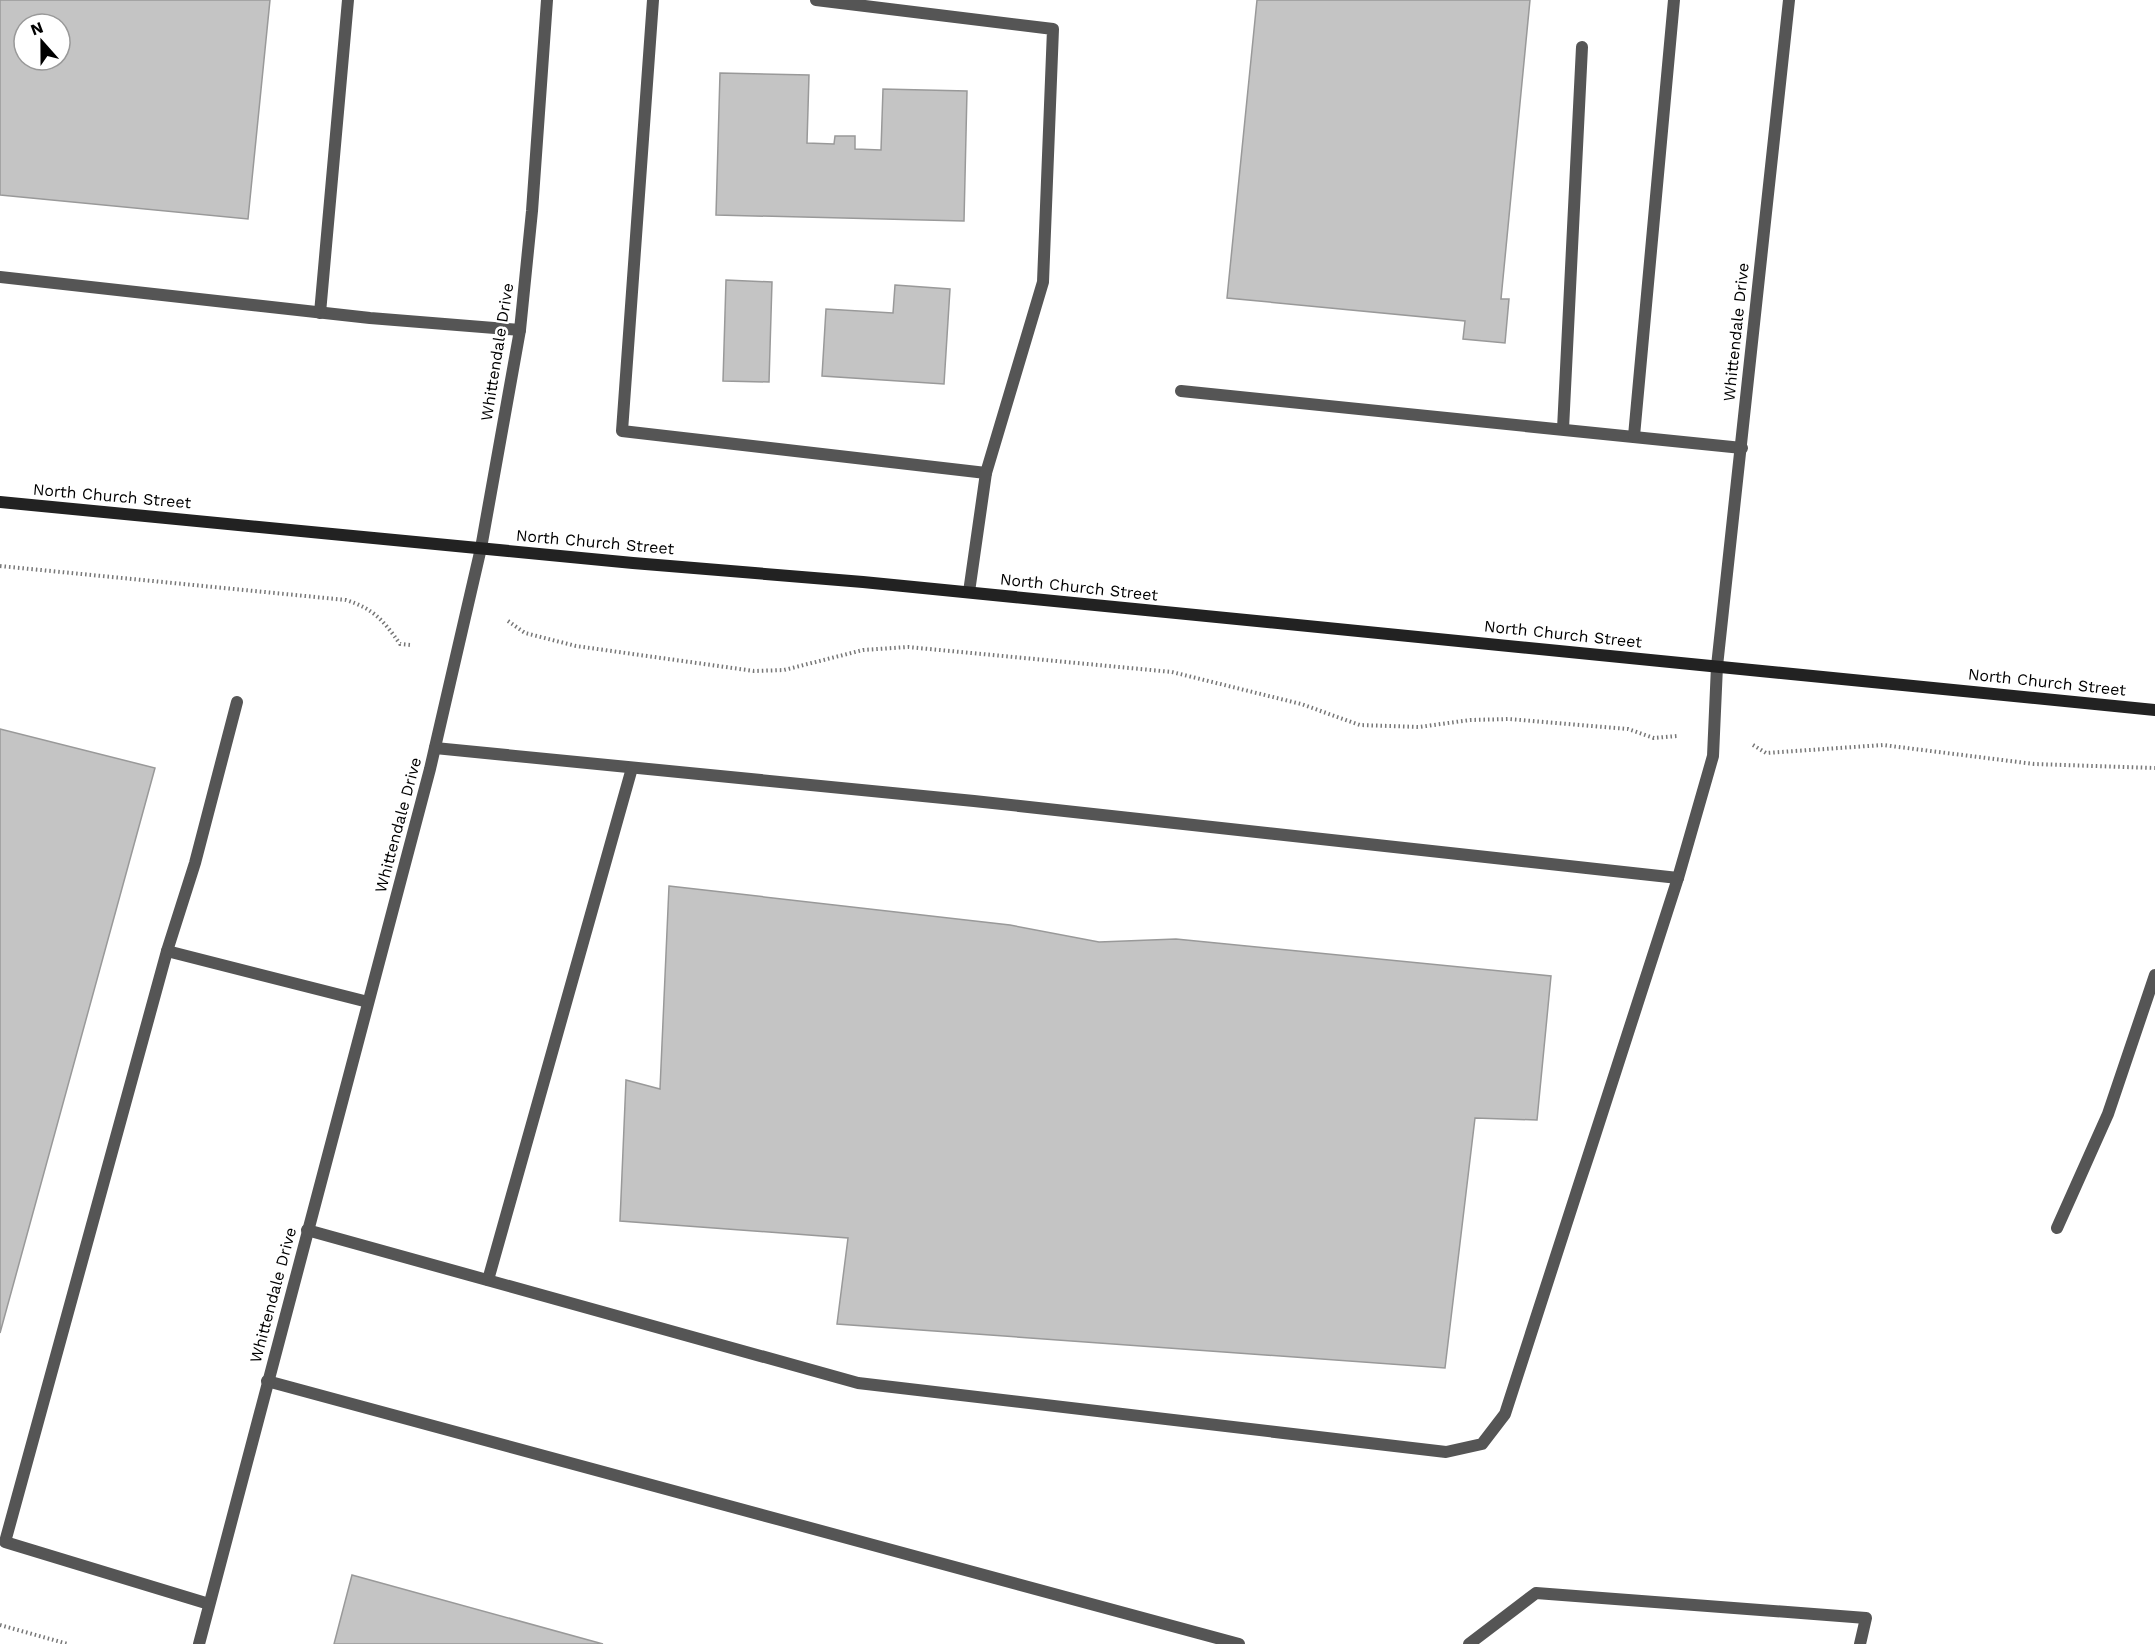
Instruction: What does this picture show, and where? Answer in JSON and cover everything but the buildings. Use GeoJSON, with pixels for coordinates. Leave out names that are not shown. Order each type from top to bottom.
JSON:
{"type":"FeatureCollection","features":[{"type":"Feature","properties":{"kind":"main road","name":"North Church Street"},"geometry":{"type":"LineString","coordinates":[[0,502],[969,592],[2155,710]]}},
{"type":"Feature","properties":{"kind":"street"},"geometry":{"type":"LineString","coordinates":[[320,313],[348,0]]}},
{"type":"Feature","properties":{"kind":"street","name":"Whittendale Drive"},"geometry":{"type":"LineString","coordinates":[[199,1644],[435,748],[481,548],[520,330],[532,211],[547,0]]}},
{"type":"Feature","properties":{"kind":"street"},"geometry":{"type":"LineString","coordinates":[[653,0],[622,432],[987,473]]}},
{"type":"Feature","properties":{"kind":"street"},"geometry":{"type":"LineString","coordinates":[[816,0],[1053,29],[1043,282],[987,473],[969,592]]}},
{"type":"Feature","properties":{"kind":"street"},"geometry":{"type":"LineString","coordinates":[[1634,436],[1674,0]]}},
{"type":"Feature","properties":{"kind":"street","name":"Whittendale Drive"},"geometry":{"type":"LineString","coordinates":[[307,1230],[858,1383],[1446,1452],[1482,1444],[1505,1414],[1678,878],[1713,756],[1717,666],[1789,0]]}},
{"type":"Feature","properties":{"kind":"street"},"geometry":{"type":"LineString","coordinates":[[1563,429],[1582,47]]}},
{"type":"Feature","properties":{"kind":"street"},"geometry":{"type":"LineString","coordinates":[[0,277],[320,313],[520,330]]}},
{"type":"Feature","properties":{"kind":"street"},"geometry":{"type":"LineString","coordinates":[[1181,391],[1742,448]]}},
{"type":"Feature","properties":{"kind":"street"},"geometry":{"type":"LineString","coordinates":[[209,1604],[2,1541],[167,951],[195,863],[237,702]]}},
{"type":"Feature","properties":{"kind":"street"},"geometry":{"type":"LineString","coordinates":[[435,748],[974,801],[1678,878]]}},
{"type":"Feature","properties":{"kind":"street"},"geometry":{"type":"LineString","coordinates":[[488,1280],[632,768]]}},
{"type":"Feature","properties":{"kind":"street"},"geometry":{"type":"LineString","coordinates":[[167,951],[368,1002]]}},
{"type":"Feature","properties":{"kind":"street"},"geometry":{"type":"LineString","coordinates":[[2057,1228],[2108,1114],[2155,975]]}},
{"type":"Feature","properties":{"kind":"street"},"geometry":{"type":"LineString","coordinates":[[267,1381],[1239,1644]]}},
{"type":"Feature","properties":{"kind":"street"},"geometry":{"type":"LineString","coordinates":[[1469,1644],[1536,1593],[1866,1618],[1860,1644]]}},
{"type":"Feature","properties":{"kind":"path"},"geometry":{"type":"LineString","coordinates":[[0,566],[346,600],[365,606],[381,619],[400,644],[411,645]]}},
{"type":"Feature","properties":{"kind":"path"},"geometry":{"type":"LineString","coordinates":[[508,621],[525,633],[576,646],[754,671],[784,670],[863,650],[908,647],[1172,672],[1301,704],[1360,725],[1419,727],[1470,720],[1509,718],[1628,729],[1654,738],[1677,736]]}},
{"type":"Feature","properties":{"kind":"path"},"geometry":{"type":"LineString","coordinates":[[1753,745],[1766,753],[1883,746],[2034,764],[2155,768]]}},
{"type":"Feature","properties":{"kind":"path"},"geometry":{"type":"LineString","coordinates":[[0,1625],[68,1644]]}}]}
